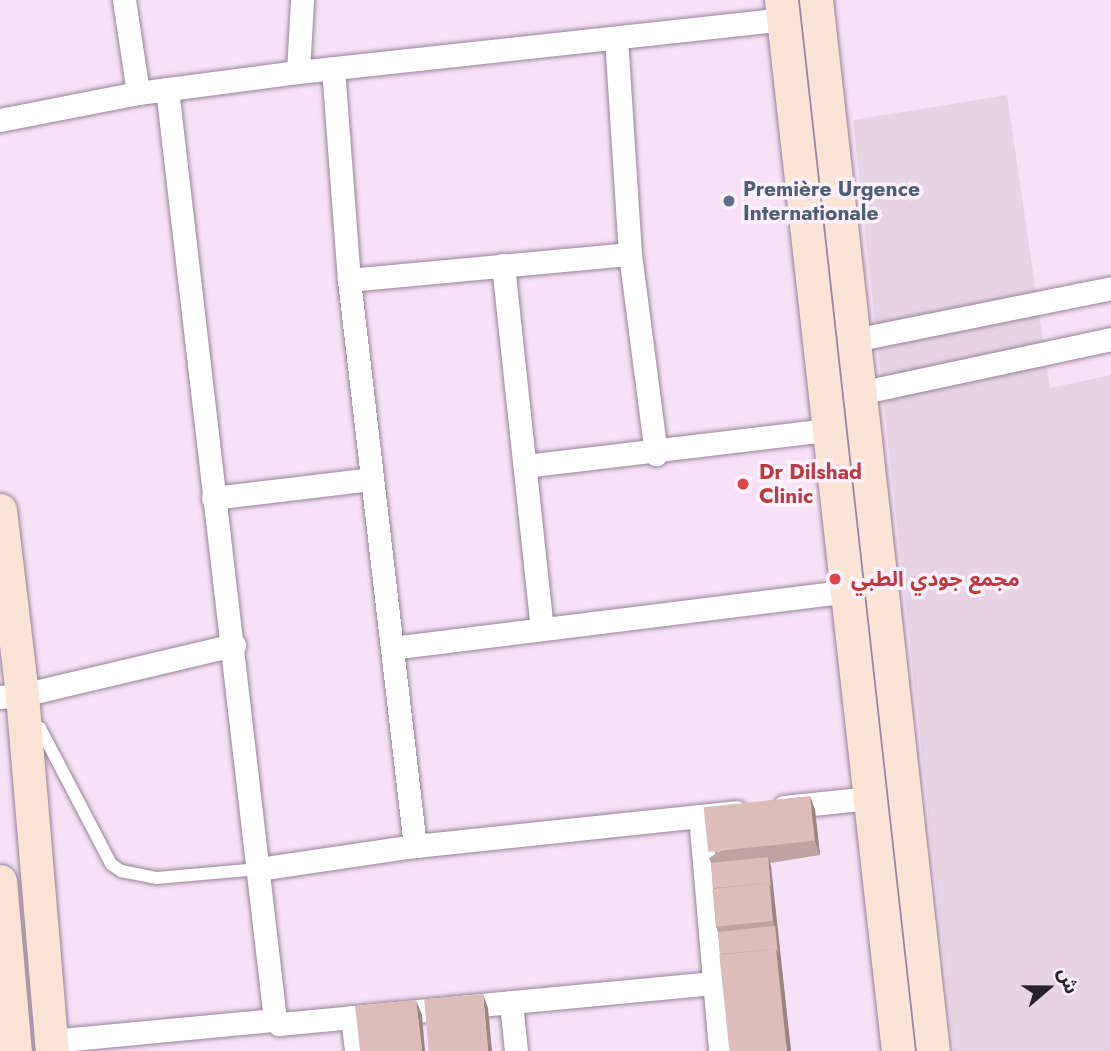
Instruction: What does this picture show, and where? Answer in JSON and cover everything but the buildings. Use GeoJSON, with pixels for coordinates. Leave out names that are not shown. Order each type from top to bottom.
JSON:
{"type":"FeatureCollection","features":[{"type":"Feature","properties":{"kind":"main road"},"geometry":{"type":"LineString","coordinates":[[816,0],[933,1051]]}},
{"type":"Feature","properties":{"kind":"main road"},"geometry":{"type":"LineString","coordinates":[[782,10],[898,1051]]}},
{"type":"Feature","properties":{"kind":"main road"},"geometry":{"type":"LineString","coordinates":[[0,510],[15,704],[52,1046]]}},
{"type":"Feature","properties":{"kind":"main road"},"geometry":{"type":"LineString","coordinates":[[855,661],[889,656]]}},
{"type":"Feature","properties":{"kind":"main road"},"geometry":{"type":"LineString","coordinates":[[0,881],[15,1051]]}},
{"type":"Feature","properties":{"kind":"street"},"geometry":{"type":"LineString","coordinates":[[124,0],[138,93]]}},
{"type":"Feature","properties":{"kind":"street"},"geometry":{"type":"LineString","coordinates":[[298,72],[302,0]]}},
{"type":"Feature","properties":{"kind":"street"},"geometry":{"type":"LineString","coordinates":[[0,120],[138,93],[332,68],[615,38],[782,10]]}},
{"type":"Feature","properties":{"kind":"street"},"geometry":{"type":"LineString","coordinates":[[615,38],[630,254],[656,454]]}},
{"type":"Feature","properties":{"kind":"street"},"geometry":{"type":"LineString","coordinates":[[332,68],[349,280],[415,846]]}},
{"type":"Feature","properties":{"kind":"street"},"geometry":{"type":"LineString","coordinates":[[167,89],[213,498],[234,645],[275,1020],[279,1024],[715,983]]}},
{"type":"Feature","properties":{"kind":"street"},"geometry":{"type":"LineString","coordinates":[[349,280],[630,254]]}},
{"type":"Feature","properties":{"kind":"street"},"geometry":{"type":"LineString","coordinates":[[503,265],[542,627]]}},
{"type":"Feature","properties":{"kind":"street"},"geometry":{"type":"LineString","coordinates":[[854,340],[1111,288]]}},
{"type":"Feature","properties":{"kind":"street"},"geometry":{"type":"LineString","coordinates":[[859,393],[1111,339]]}},
{"type":"Feature","properties":{"kind":"street"},"geometry":{"type":"LineString","coordinates":[[525,466],[656,454],[829,430]]}},
{"type":"Feature","properties":{"kind":"street"},"geometry":{"type":"LineString","coordinates":[[213,498],[372,479]]}},
{"type":"Feature","properties":{"kind":"street"},"geometry":{"type":"LineString","coordinates":[[392,648],[542,627],[847,591]]}},
{"type":"Feature","properties":{"kind":"street"},"geometry":{"type":"LineString","coordinates":[[15,704],[234,645]]}},
{"type":"Feature","properties":{"kind":"street"},"geometry":{"type":"LineString","coordinates":[[259,869],[415,846],[870,799]]}},
{"type":"Feature","properties":{"kind":"street"},"geometry":{"type":"LineString","coordinates":[[700,816],[720,1051]]}},
{"type":"Feature","properties":{"kind":"street"},"geometry":{"type":"LineString","coordinates":[[511,1002],[516,1051]]}},
{"type":"Feature","properties":{"kind":"street"},"geometry":{"type":"LineString","coordinates":[[352,1017],[356,1051]]}},
{"type":"Feature","properties":{"kind":"street"},"geometry":{"type":"LineString","coordinates":[[52,1046],[275,1020]]}},
{"type":"Feature","properties":{"kind":"lane"},"geometry":{"type":"LineString","coordinates":[[15,704],[40,729],[111,864],[121,871],[157,878],[259,869]]}},
{"type":"Feature","properties":{"kind":"shaded area"},"geometry":{"type":"Polygon","coordinates":[[[1007,95],[1050,388],[1111,375],[1111,1051],[954,1051],[853,120],[1007,95]]]}},
{"type":"Feature","properties":{"kind":"place","name":"Première Urgence Internationale"},"geometry":{"type":"Point","coordinates":[729,201]}},
{"type":"Feature","properties":{"kind":"place","name":"Dr Dilshad Clinic"},"geometry":{"type":"Point","coordinates":[743,484]}},
{"type":"Feature","properties":{"kind":"place","name":"مجمع جودي الطبي"},"geometry":{"type":"Point","coordinates":[835,579]}}]}
